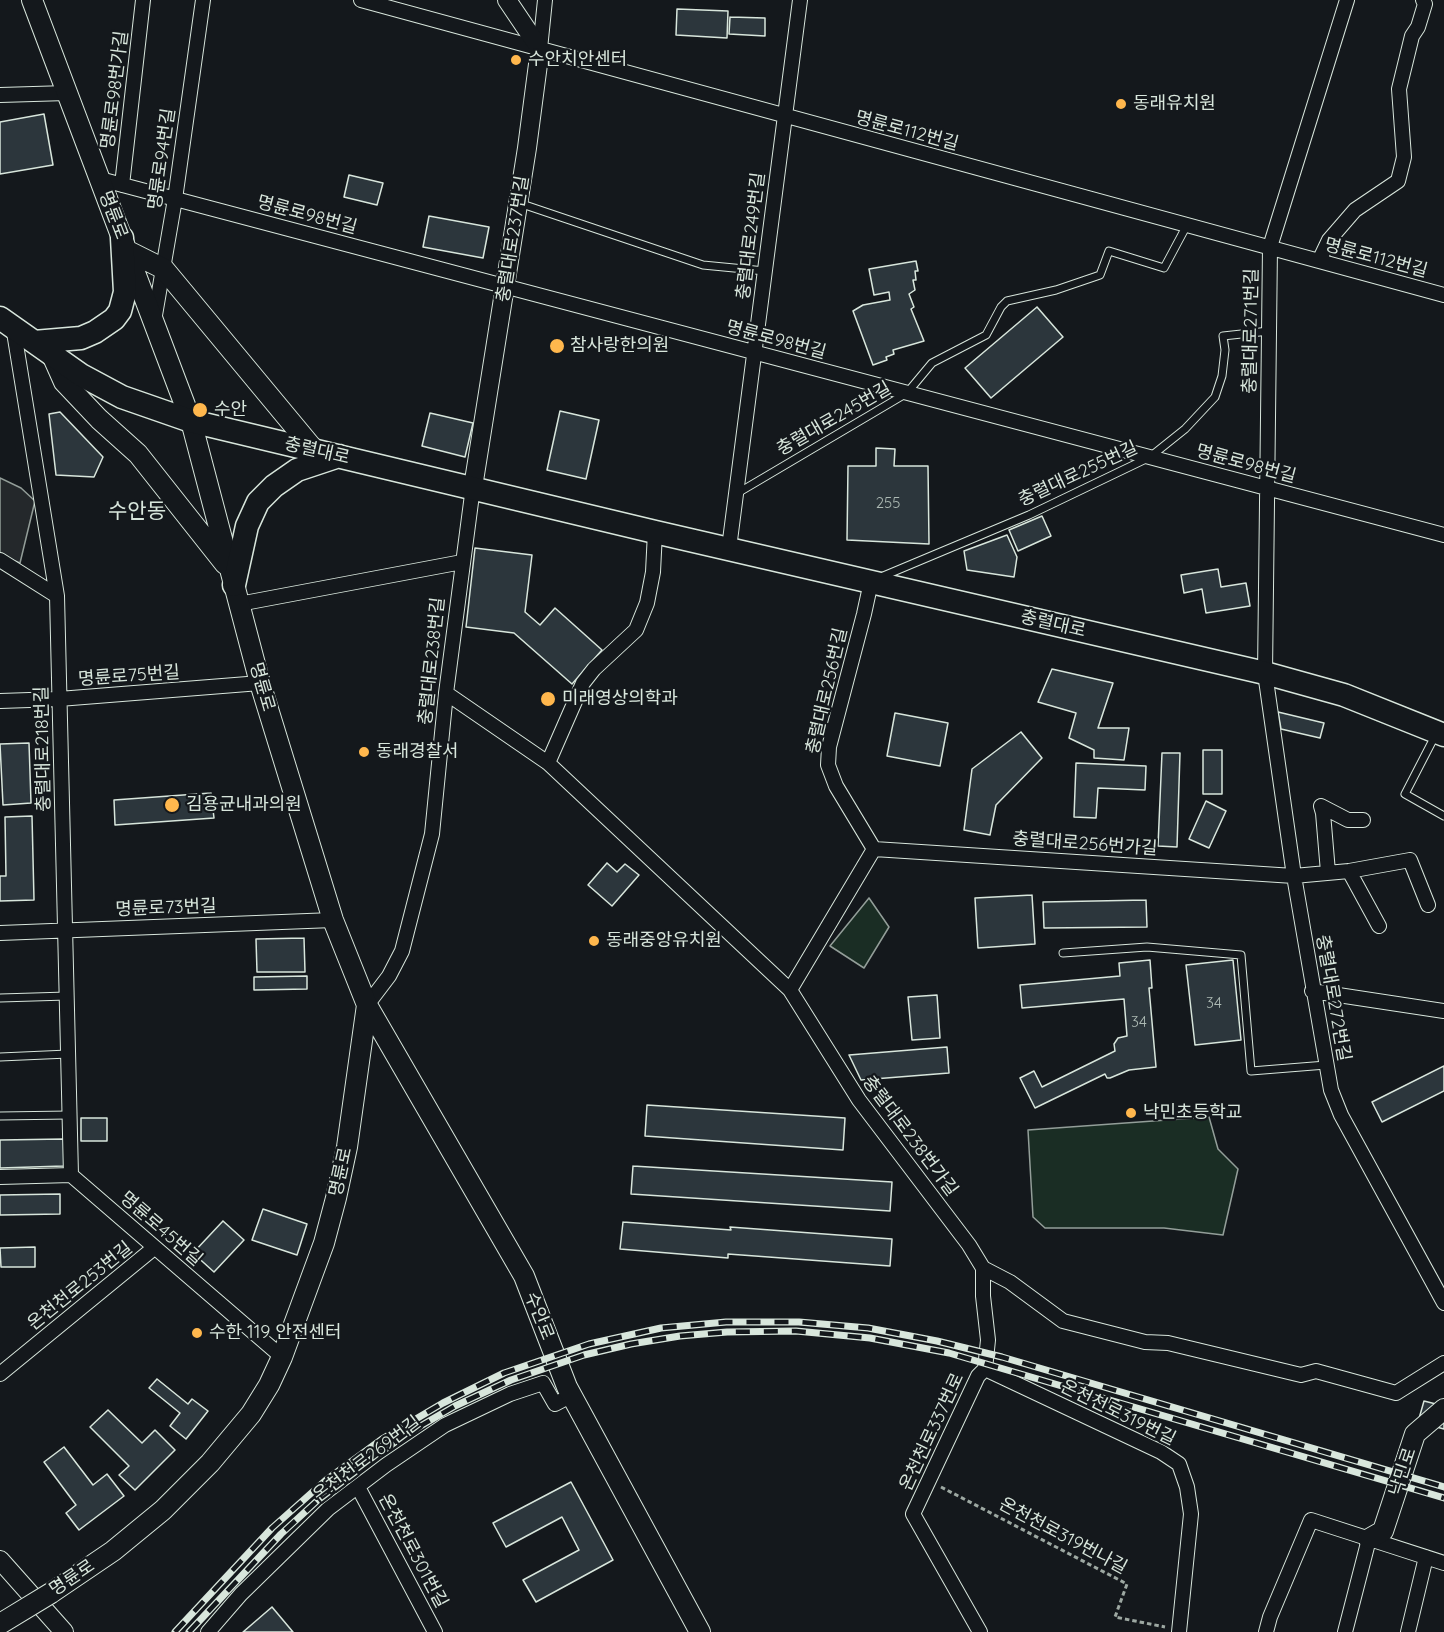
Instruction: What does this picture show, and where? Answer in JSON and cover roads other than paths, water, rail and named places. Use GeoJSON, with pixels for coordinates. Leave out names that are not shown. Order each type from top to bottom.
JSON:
{"type":"FeatureCollection","features":[{"type":"Feature","properties":{"kind":"main road","name":"명륜로"},"geometry":{"type":"LineString","coordinates":[[0,1624],[113,1551],[163,1510],[210,1463],[252,1414],[282,1357],[324,1243],[348,1147],[367,1005],[333,920],[260,683],[191,421],[32,0]]}},
{"type":"Feature","properties":{"kind":"main road"},"geometry":{"type":"LineString","coordinates":[[124,244],[164,269],[315,451]]}},
{"type":"Feature","properties":{"kind":"main road"},"geometry":{"type":"LineString","coordinates":[[124,244],[125,292],[120,311],[114,319],[81,338],[43,348],[64,382],[99,419],[138,454],[235,586]]}},
{"type":"Feature","properties":{"kind":"main road","name":"충렬대로"},"geometry":{"type":"LineString","coordinates":[[6,322],[81,375],[122,397],[191,421],[655,532],[1265,673],[1344,695],[1440,734]]}},
{"type":"Feature","properties":{"kind":"main road"},"geometry":{"type":"LineString","coordinates":[[235,586],[247,526],[258,502],[274,486],[297,470],[339,456]]}},
{"type":"Feature","properties":{"kind":"main road","name":"수안로"},"geometry":{"type":"LineString","coordinates":[[367,1005],[524,1276],[572,1395],[700,1632]]}},
{"type":"Feature","properties":{"kind":"main road","name":"낙민로"},"geometry":{"type":"LineString","coordinates":[[1370,1539],[1383,1531],[1415,1434],[1444,1410]]}},
{"type":"Feature","properties":{"kind":"street","name":"명륜로98번가길"},"geometry":{"type":"LineString","coordinates":[[122,185],[143,0]]}},
{"type":"Feature","properties":{"kind":"street","name":"명륜로94번길"},"geometry":{"type":"LineString","coordinates":[[154,323],[175,199],[203,0]]}},
{"type":"Feature","properties":{"kind":"street","name":"명륜로112번길"},"geometry":{"type":"LineString","coordinates":[[361,0],[1444,295]]}},
{"type":"Feature","properties":{"kind":"street"},"geometry":{"type":"LineString","coordinates":[[507,0],[540,49]]}},
{"type":"Feature","properties":{"kind":"street"},"geometry":{"type":"LineString","coordinates":[[540,49],[544,0]]}},
{"type":"Feature","properties":{"kind":"street","name":"충렬대로249번길"},"geometry":{"type":"LineString","coordinates":[[729,548],[800,0]]}},
{"type":"Feature","properties":{"kind":"street","name":"충렬대로271번길"},"geometry":{"type":"LineString","coordinates":[[1265,673],[1270,247],[1347,0]]}},
{"type":"Feature","properties":{"kind":"street"},"geometry":{"type":"LineString","coordinates":[[1319,261],[1329,240],[1355,210],[1398,181],[1404,157],[1399,89],[1412,36],[1419,27],[1424,0]]}},
{"type":"Feature","properties":{"kind":"street","name":"충렬대로237번길"},"geometry":{"type":"LineString","coordinates":[[473,487],[519,203],[540,49]]}},
{"type":"Feature","properties":{"kind":"street"},"geometry":{"type":"LineString","coordinates":[[0,96],[67,93]]}},
{"type":"Feature","properties":{"kind":"street","name":"명륜로98번길"},"geometry":{"type":"LineString","coordinates":[[100,179],[1444,536]]}},
{"type":"Feature","properties":{"kind":"street","name":"충렬대로218번길"},"geometry":{"type":"LineString","coordinates":[[6,322],[57,596],[71,1175]]}},
{"type":"Feature","properties":{"kind":"street","name":"충렬대로238번길"},"geometry":{"type":"LineString","coordinates":[[367,1005],[389,976],[402,951],[432,834],[446,693],[473,487]]}},
{"type":"Feature","properties":{"kind":"street"},"geometry":{"type":"LineString","coordinates":[[548,763],[583,683],[594,669],[636,630],[647,603],[655,532]]}},
{"type":"Feature","properties":{"kind":"street"},"geometry":{"type":"LineString","coordinates":[[0,560],[57,596]]}},
{"type":"Feature","properties":{"kind":"street"},"geometry":{"type":"LineString","coordinates":[[235,586],[462,562]]}},
{"type":"Feature","properties":{"kind":"street","name":"충렬대로256번길"},"geometry":{"type":"LineString","coordinates":[[871,582],[829,747],[828,765],[836,786],[874,849]]}},
{"type":"Feature","properties":{"kind":"street","name":"충렬대로272번길"},"geometry":{"type":"LineString","coordinates":[[1265,673],[1312,991],[1331,1090],[1341,1114],[1444,1303]]}},
{"type":"Feature","properties":{"kind":"street","name":"명륜로75번길"},"geometry":{"type":"LineString","coordinates":[[0,701],[59,699],[260,683]]}},
{"type":"Feature","properties":{"kind":"street","name":"충렬대로238번가길"},"geometry":{"type":"LineString","coordinates":[[446,693],[548,763],[790,990],[859,1100],[969,1245],[983,1268]]}},
{"type":"Feature","properties":{"kind":"street"},"geometry":{"type":"LineString","coordinates":[[1328,872],[1321,806],[1348,820],[1363,820]]}},
{"type":"Feature","properties":{"kind":"street"},"geometry":{"type":"LineString","coordinates":[[790,990],[874,849]]}},
{"type":"Feature","properties":{"kind":"street","name":"충렬대로256번가길"},"geometry":{"type":"LineString","coordinates":[[874,849],[1294,876],[1349,871],[1410,860],[1428,905]]}},
{"type":"Feature","properties":{"kind":"street"},"geometry":{"type":"LineString","coordinates":[[1349,871],[1379,926]]}},
{"type":"Feature","properties":{"kind":"street","name":"명륜로73번길"},"geometry":{"type":"LineString","coordinates":[[0,933],[333,920]]}},
{"type":"Feature","properties":{"kind":"street"},"geometry":{"type":"LineString","coordinates":[[1312,991],[1444,1011]]}},
{"type":"Feature","properties":{"kind":"street"},"geometry":{"type":"LineString","coordinates":[[0,1177],[71,1175]]}},
{"type":"Feature","properties":{"kind":"street","name":"명륜로45번길"},"geometry":{"type":"LineString","coordinates":[[71,1175],[282,1357]]}},
{"type":"Feature","properties":{"kind":"street","name":"온천천로253번길"},"geometry":{"type":"LineString","coordinates":[[0,1374],[154,1248]]}},
{"type":"Feature","properties":{"kind":"street"},"geometry":{"type":"LineString","coordinates":[[983,1268],[1010,1282],[1063,1321],[1145,1342],[1168,1343],[1301,1375],[1316,1371],[1396,1393],[1444,1363]]}},
{"type":"Feature","properties":{"kind":"street","name":"온천천로337번로"},"geometry":{"type":"LineString","coordinates":[[980,1632],[913,1514],[978,1376],[985,1369],[988,1340],[983,1296],[983,1268]]}},
{"type":"Feature","properties":{"kind":"street","name":"온천천로319번길"},"geometry":{"type":"LineString","coordinates":[[985,1369],[1161,1452],[1179,1464],[1187,1487],[1191,1514],[1179,1631]]}},
{"type":"Feature","properties":{"kind":"street","name":"온천천로269번길"},"geometry":{"type":"LineString","coordinates":[[208,1632],[241,1594],[328,1509],[386,1465],[445,1425],[510,1394],[543,1383],[555,1404],[572,1395]]}},
{"type":"Feature","properties":{"kind":"street","name":"온천천로301번길"},"geometry":{"type":"LineString","coordinates":[[358,1487],[435,1632]]}},
{"type":"Feature","properties":{"kind":"street"},"geometry":{"type":"LineString","coordinates":[[1266,1632],[1270,1617],[1311,1520],[1444,1563]]}},
{"type":"Feature","properties":{"kind":"street"},"geometry":{"type":"LineString","coordinates":[[1345,1632],[1370,1539]]}},
{"type":"Feature","properties":{"kind":"street"},"geometry":{"type":"LineString","coordinates":[[1408,1632],[1426,1557]]}},
{"type":"Feature","properties":{"kind":"street"},"geometry":{"type":"LineString","coordinates":[[0,1560],[64,1632]]}},
{"type":"Feature","properties":{"kind":"street"},"geometry":{"type":"LineString","coordinates":[[0,1624],[5,1632]]}},
{"type":"Feature","properties":{"kind":"lane"},"geometry":{"type":"LineString","coordinates":[[519,203],[703,265],[765,271]]}},
{"type":"Feature","properties":{"kind":"lane","name":"충렬대로245번길"},"geometry":{"type":"LineString","coordinates":[[736,494],[907,393],[932,363],[986,335],[1006,301],[1056,290],[1100,275],[1110,251],[1164,268],[1187,225]]}},
{"type":"Feature","properties":{"kind":"lane","name":"충렬대로255번길"},"geometry":{"type":"LineString","coordinates":[[871,582],[1029,515],[1150,458],[1185,429],[1215,397],[1222,376],[1225,350],[1223,336],[1269,331]]}},
{"type":"Feature","properties":{"kind":"lane"},"geometry":{"type":"LineString","coordinates":[[1440,734],[1405,794],[1444,816]]}},
{"type":"Feature","properties":{"kind":"lane"},"geometry":{"type":"LineString","coordinates":[[1063,953],[1147,946],[1241,956],[1251,1071],[1326,1065]]}},
{"type":"Feature","properties":{"kind":"lane"},"geometry":{"type":"LineString","coordinates":[[0,998],[67,996]]}},
{"type":"Feature","properties":{"kind":"lane"},"geometry":{"type":"LineString","coordinates":[[0,1057],[68,1053]]}},
{"type":"Feature","properties":{"kind":"lane"},"geometry":{"type":"LineString","coordinates":[[0,1116],[70,1114]]}},
{"type":"Feature","properties":{"kind":"railway"},"geometry":{"type":"LineString","coordinates":[[175,1632],[272,1528],[326,1480],[382,1439],[443,1403],[504,1373],[589,1344],[661,1328],[726,1322],[799,1322],[868,1328],[937,1341],[1002,1357],[1444,1487]]}},
{"type":"Feature","properties":{"kind":"railway"},"geometry":{"type":"LineString","coordinates":[[189,1632],[281,1534],[331,1488],[405,1435],[455,1406],[511,1380],[584,1355],[680,1336],[727,1332],[796,1331],[870,1338],[949,1353],[1444,1498]]}},
{"type":"Feature","properties":{"kind":"place","name":"수안치안센터"},"geometry":{"type":"Point","coordinates":[516,60]}},
{"type":"Feature","properties":{"kind":"place","name":"동래유치원"},"geometry":{"type":"Point","coordinates":[1121,104]}},
{"type":"Feature","properties":{"kind":"place","name":"참사랑한의원"},"geometry":{"type":"Point","coordinates":[557,346]}},
{"type":"Feature","properties":{"kind":"place","name":"수안"},"geometry":{"type":"Point","coordinates":[200,410]}},
{"type":"Feature","properties":{"kind":"place","name":"미래영상의학과"},"geometry":{"type":"Point","coordinates":[548,699]}},
{"type":"Feature","properties":{"kind":"place","name":"동래경찰서"},"geometry":{"type":"Point","coordinates":[364,752]}},
{"type":"Feature","properties":{"kind":"place","name":"김용균내과의원"},"geometry":{"type":"Point","coordinates":[172,805]}},
{"type":"Feature","properties":{"kind":"place","name":"동래중앙유치원"},"geometry":{"type":"Point","coordinates":[594,941]}},
{"type":"Feature","properties":{"kind":"place","name":"낙민초등학교"},"geometry":{"type":"Point","coordinates":[1131,1113]}},
{"type":"Feature","properties":{"kind":"place","name":"수한 119 안전센터"},"geometry":{"type":"Point","coordinates":[197,1333]}},
{"type":"Feature","properties":{"kind":"district","name":"수안동"},"geometry":{"type":"Point","coordinates":[137,512]}}]}
